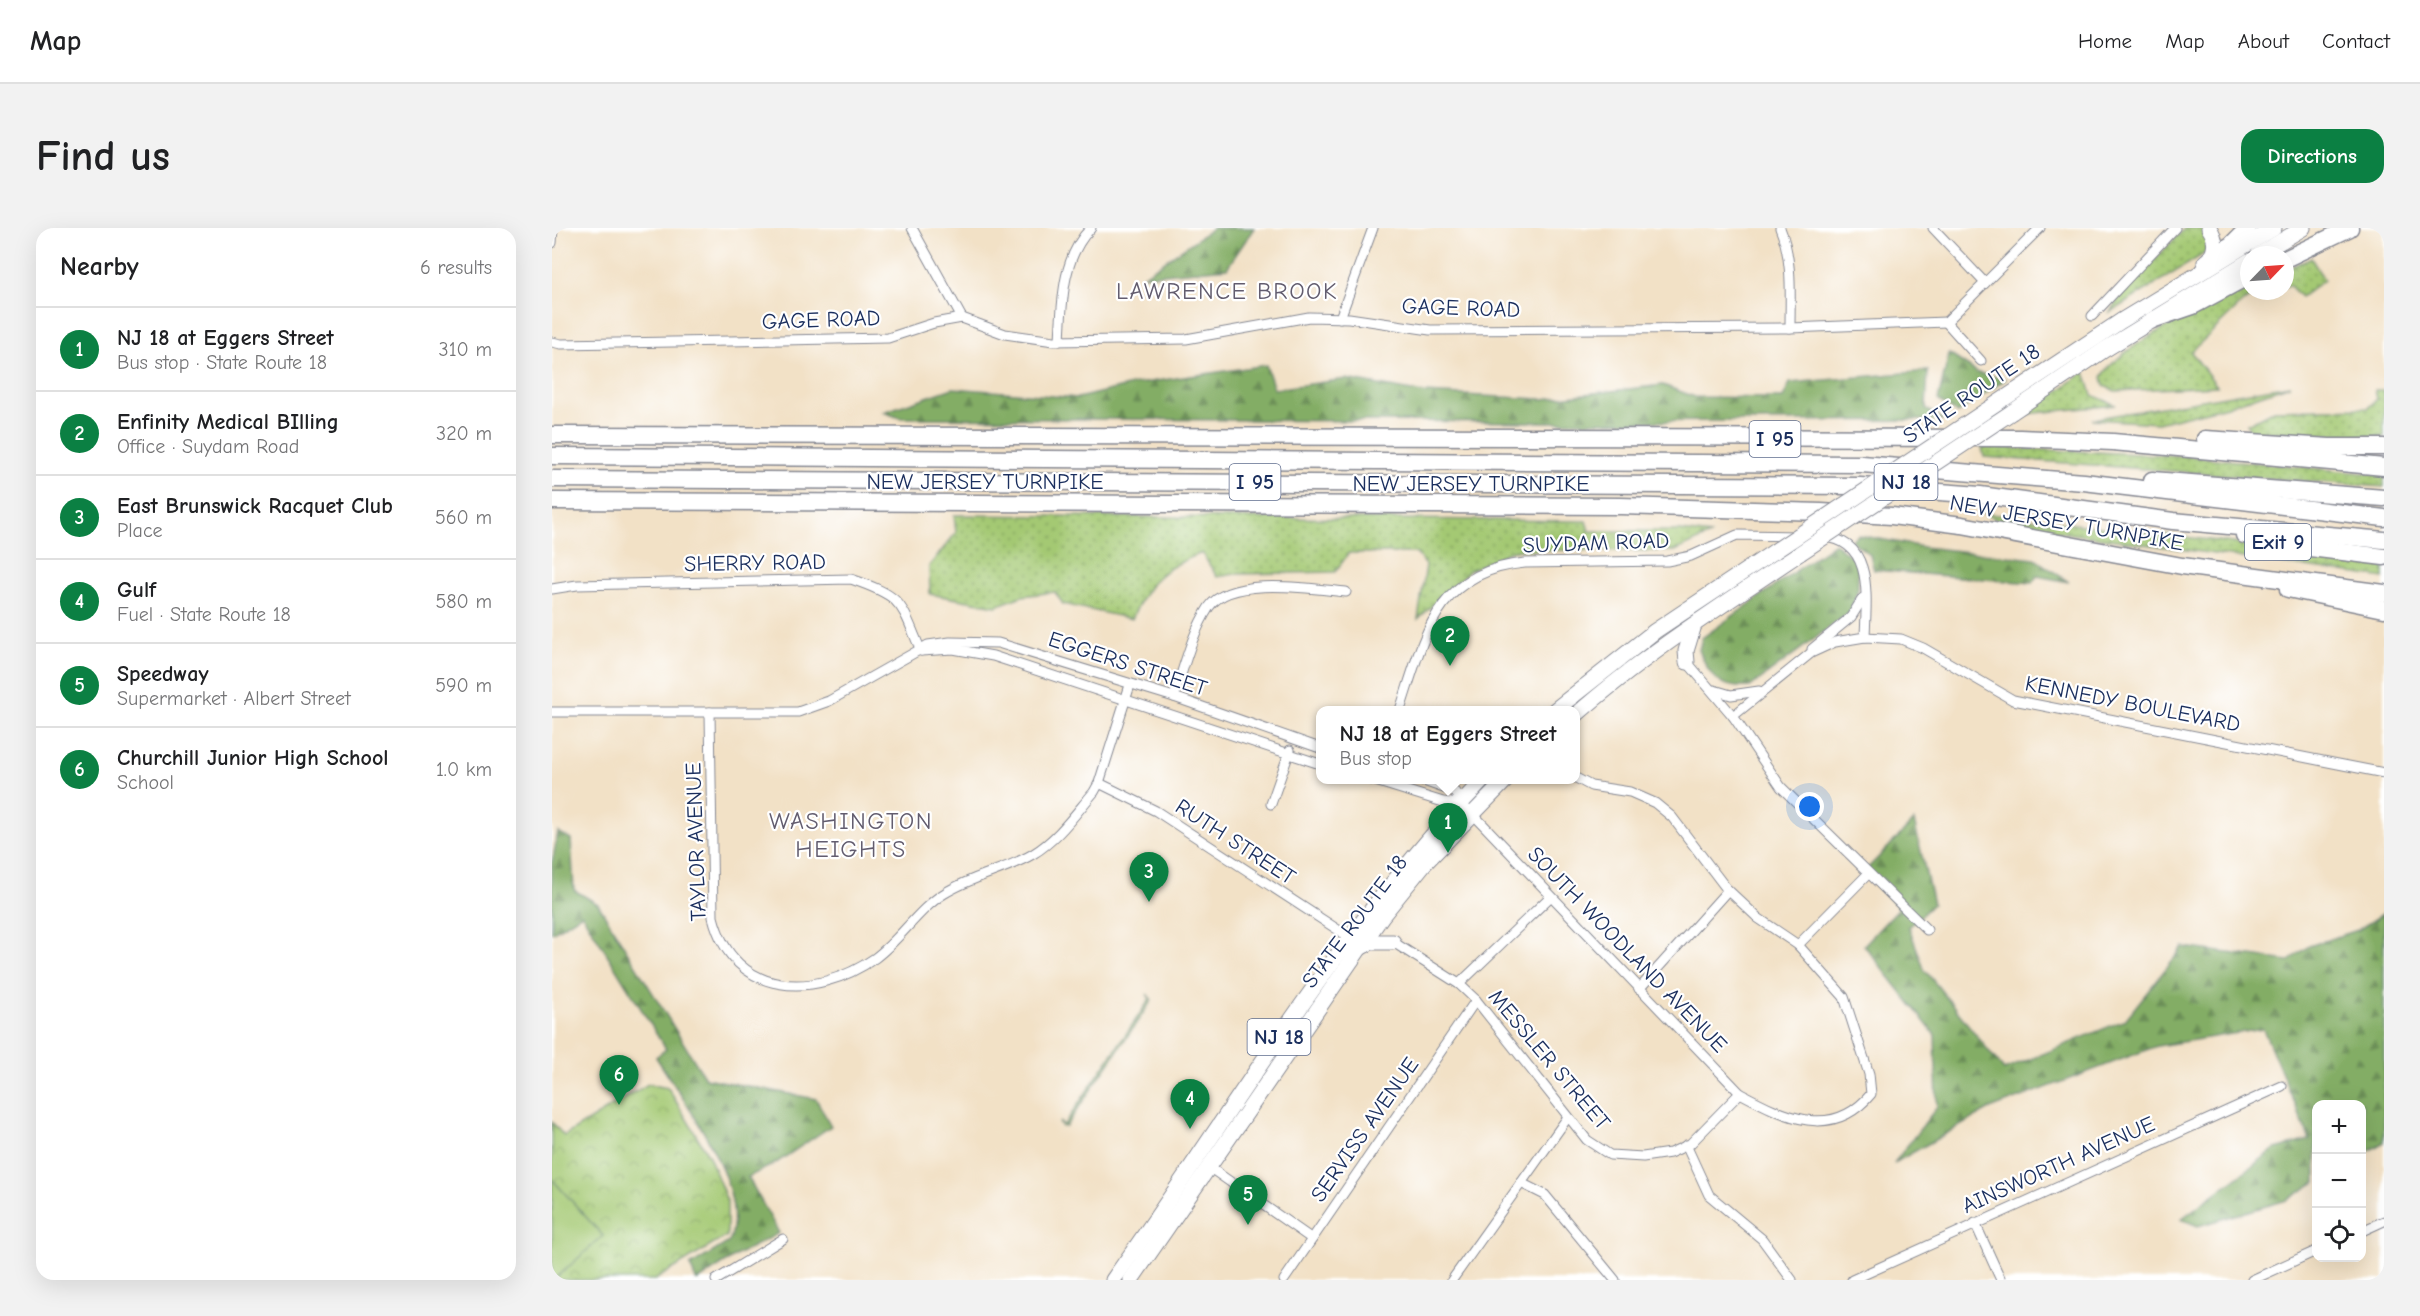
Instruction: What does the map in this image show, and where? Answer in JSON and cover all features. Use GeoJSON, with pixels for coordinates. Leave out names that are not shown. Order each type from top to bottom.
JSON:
{"type":"FeatureCollection","features":[{"type":"Feature","properties":{"kind":"highway"},"geometry":{"type":"LineString","coordinates":[[2209,228],[2215,242],[2209,260]]}},
{"type":"Feature","properties":{"kind":"highway"},"geometry":{"type":"LineString","coordinates":[[2121,321],[2154,295],[2232,244],[2248,228]]}},
{"type":"Feature","properties":{"kind":"highway","name":"STATE ROUTE 18"},"geometry":{"type":"LineString","coordinates":[[1561,706],[1655,631],[2121,321],[2274,228]]}},
{"type":"Feature","properties":{"kind":"highway"},"geometry":{"type":"LineString","coordinates":[[2273,246],[2303,228]]}},
{"type":"Feature","properties":{"kind":"highway"},"geometry":{"type":"LineString","coordinates":[[2294,255],[2350,228]]}},
{"type":"Feature","properties":{"kind":"highway","name":"STATE ROUTE 18"},"geometry":{"type":"LineString","coordinates":[[1580,711],[1694,625],[1800,553],[2152,320],[2240,266]]}},
{"type":"Feature","properties":{"kind":"highway"},"geometry":{"type":"LineString","coordinates":[[2152,320],[2193,306],[2240,281]]}},
{"type":"Feature","properties":{"kind":"highway"},"geometry":{"type":"LineString","coordinates":[[2020,438],[2128,434],[2330,447],[2384,447]]}},
{"type":"Feature","properties":{"kind":"highway","name":"NEW JERSEY TURNPIKE"},"geometry":{"type":"LineString","coordinates":[[552,435],[2020,438],[2113,442],[2384,467]]}},
{"type":"Feature","properties":{"kind":"highway","name":"NEW JERSEY TURNPIKE"},"geometry":{"type":"LineString","coordinates":[[552,456],[1768,461],[1925,468],[2084,482],[2384,518]]}},
{"type":"Feature","properties":{"kind":"highway"},"geometry":{"type":"LineString","coordinates":[[2084,482],[2126,478],[2384,498]]}},
{"type":"Feature","properties":{"kind":"highway","name":"NEW JERSEY TURNPIKE"},"geometry":{"type":"LineString","coordinates":[[552,479],[1860,486],[1980,495],[2173,521],[2384,540]]}},
{"type":"Feature","properties":{"kind":"highway","name":"NEW JERSEY TURNPIKE"},"geometry":{"type":"LineString","coordinates":[[552,501],[1620,506],[1767,510],[1927,520],[2182,566],[2384,593]]}},
{"type":"Feature","properties":{"kind":"highway","name":"Exit 9"},"geometry":{"type":"LineString","coordinates":[[2173,521],[2302,547],[2384,557]]}},
{"type":"Feature","properties":{"kind":"highway"},"geometry":{"type":"LineString","coordinates":[[2182,566],[2384,609]]}},
{"type":"Feature","properties":{"kind":"highway"},"geometry":{"type":"LineString","coordinates":[[1651,657],[1675,657],[1687,662],[1686,651],[1694,625]]}},
{"type":"Feature","properties":{"kind":"highway","name":"STATE ROUTE 18"},"geometry":{"type":"LineString","coordinates":[[1131,1280],[1382,916],[1466,808],[1481,784]]}},
{"type":"Feature","properties":{"kind":"highway","name":"STATE ROUTE 18"},"geometry":{"type":"LineString","coordinates":[[1113,1280],[1349,937],[1399,873],[1466,808],[1500,784]]}},
{"type":"Feature","properties":{"kind":"highway"},"geometry":{"type":"LineString","coordinates":[[1382,916],[1384,930],[1393,942]]}},
{"type":"Feature","properties":{"kind":"highway"},"geometry":{"type":"LineString","coordinates":[[1360,948],[1371,942],[1393,942]]}},
{"type":"Feature","properties":{"kind":"street"},"geometry":{"type":"LineString","coordinates":[[552,243],[553,228]]}},
{"type":"Feature","properties":{"kind":"street"},"geometry":{"type":"LineString","coordinates":[[912,228],[962,318]]}},
{"type":"Feature","properties":{"kind":"street"},"geometry":{"type":"LineString","coordinates":[[1060,341],[1067,275],[1074,253],[1091,228]]}},
{"type":"Feature","properties":{"kind":"street"},"geometry":{"type":"LineString","coordinates":[[1340,318],[1373,228]]}},
{"type":"Feature","properties":{"kind":"street"},"geometry":{"type":"LineString","coordinates":[[1780,228],[1786,243],[1789,263],[1790,328]]}},
{"type":"Feature","properties":{"kind":"street"},"geometry":{"type":"LineString","coordinates":[[1933,228],[1985,284]]}},
{"type":"Feature","properties":{"kind":"street"},"geometry":{"type":"LineString","coordinates":[[1981,361],[1946,322],[2040,228]]}},
{"type":"Feature","properties":{"kind":"street"},"geometry":{"type":"LineString","coordinates":[[2092,316],[2169,230]]}},
{"type":"Feature","properties":{"kind":"street","name":"GAGE ROAD"},"geometry":{"type":"LineString","coordinates":[[552,342],[561,344],[888,338],[934,323],[962,318],[1005,334],[1060,341],[1186,339],[1308,317],[1340,318],[1430,330],[1790,328],[1946,322]]}},
{"type":"Feature","properties":{"kind":"street","name":"SUYDAM ROAD"},"geometry":{"type":"LineString","coordinates":[[1402,706],[1424,637],[1440,606],[1463,583],[1499,566],[1525,563],[1680,559],[1737,535],[1752,533],[1831,538],[1853,550],[1861,561],[1866,590],[1865,637]]}},
{"type":"Feature","properties":{"kind":"street","name":"SHERRY ROAD"},"geometry":{"type":"LineString","coordinates":[[552,589],[577,585],[850,579],[881,589],[901,603],[921,651]]}},
{"type":"Feature","properties":{"kind":"street"},"geometry":{"type":"LineString","coordinates":[[1174,697],[1196,633],[1210,604],[1257,585],[1346,592]]}},
{"type":"Feature","properties":{"kind":"street"},"geometry":{"type":"LineString","coordinates":[[1791,666],[1851,617],[1862,604],[1866,590]]}},
{"type":"Feature","properties":{"kind":"street","name":"KENNEDY BOULEVARD"},"geometry":{"type":"LineString","coordinates":[[1733,716],[1791,666],[1811,653],[1835,642],[1865,637],[1901,639],[1923,648],[2013,700],[2384,773]]}},
{"type":"Feature","properties":{"kind":"street","name":"EGGERS STREET"},"geometry":{"type":"LineString","coordinates":[[552,712],[798,712],[829,701],[928,645],[998,643],[1174,697],[1316,747]]}},
{"type":"Feature","properties":{"kind":"street","name":"EGGERS STREET"},"geometry":{"type":"LineString","coordinates":[[921,651],[970,651],[1036,670],[1316,763]]}},
{"type":"Feature","properties":{"kind":"street"},"geometry":{"type":"LineString","coordinates":[[1036,670],[1042,655]]}},
{"type":"Feature","properties":{"kind":"street"},"geometry":{"type":"LineString","coordinates":[[1687,662],[1733,716],[1781,787],[1927,930]]}},
{"type":"Feature","properties":{"kind":"street","name":"TAYLOR AVENUE"},"geometry":{"type":"LineString","coordinates":[[710,712],[715,923],[729,953],[738,964],[750,975],[780,984],[823,980],[858,968],[876,957],[945,893],[1032,854],[1051,842],[1094,792],[1099,783],[1130,685]]}},
{"type":"Feature","properties":{"kind":"street"},"geometry":{"type":"LineString","coordinates":[[1708,686],[1720,694],[1731,695],[1764,690]]}},
{"type":"Feature","properties":{"kind":"street"},"geometry":{"type":"LineString","coordinates":[[1271,804],[1294,740]]}},
{"type":"Feature","properties":{"kind":"street"},"geometry":{"type":"LineString","coordinates":[[1580,780],[1592,786],[1630,792],[1655,803],[1672,817],[1728,890],[1758,918],[1798,945],[1868,874]]}},
{"type":"Feature","properties":{"kind":"street","name":"RUTH STREET"},"geometry":{"type":"LineString","coordinates":[[1099,783],[1156,812],[1349,937]]}},
{"type":"Feature","properties":{"kind":"street"},"geometry":{"type":"LineString","coordinates":[[1388,784],[1466,808]]}},
{"type":"Feature","properties":{"kind":"street"},"geometry":{"type":"LineString","coordinates":[[1432,784],[1455,792],[1466,808]]}},
{"type":"Feature","properties":{"kind":"street","name":"SOUTH WOODLAND AVENUE"},"geometry":{"type":"LineString","coordinates":[[1466,808],[1740,1093],[1779,1114],[1807,1120],[1830,1119],[1857,1110],[1870,1094],[1869,1074],[1844,997],[1798,945]]}},
{"type":"Feature","properties":{"kind":"street"},"geometry":{"type":"LineString","coordinates":[[1639,989],[1728,890]]}},
{"type":"Feature","properties":{"kind":"street"},"geometry":{"type":"LineString","coordinates":[[1459,984],[1550,897]]}},
{"type":"Feature","properties":{"kind":"street","name":"MESSLER STREET"},"geometry":{"type":"LineString","coordinates":[[1393,942],[1459,984],[1476,1000],[1587,1140],[1610,1155],[1643,1157],[1670,1153],[1686,1145],[1740,1093]]}},
{"type":"Feature","properties":{"kind":"street","name":"SERVISS AVENUE"},"geometry":{"type":"LineString","coordinates":[[1284,1280],[1476,1000]]}},
{"type":"Feature","properties":{"kind":"street","name":"AINSWORTH AVENUE"},"geometry":{"type":"LineString","coordinates":[[1852,1280],[2282,1086]]}},
{"type":"Feature","properties":{"kind":"street"},"geometry":{"type":"LineString","coordinates":[[1452,1280],[1568,1117]]}},
{"type":"Feature","properties":{"kind":"street"},"geometry":{"type":"LineString","coordinates":[[1686,1145],[1709,1195],[1762,1239],[1792,1280]]}},
{"type":"Feature","properties":{"kind":"street"},"geometry":{"type":"LineString","coordinates":[[1209,1167],[1312,1239]]}},
{"type":"Feature","properties":{"kind":"street"},"geometry":{"type":"LineString","coordinates":[[1521,1183],[1545,1195],[1615,1280]]}},
{"type":"Feature","properties":{"kind":"street"},"geometry":{"type":"LineString","coordinates":[[2366,1229],[2384,1221]]}},
{"type":"Feature","properties":{"kind":"street"},"geometry":{"type":"LineString","coordinates":[[1975,1223],[2001,1280]]}},
{"type":"Feature","properties":{"kind":"street"},"geometry":{"type":"LineString","coordinates":[[716,1280],[783,1239]]}},
{"type":"Feature","properties":{"kind":"street"},"geometry":{"type":"LineString","coordinates":[[2252,1280],[2312,1253]]}},
{"type":"Feature","properties":{"kind":"green space"},"geometry":{"type":"Polygon","coordinates":[[[1213,228],[1254,228],[1227,268],[1143,276],[1213,228]]]}},
{"type":"Feature","properties":{"kind":"green space"},"geometry":{"type":"Polygon","coordinates":[[[2185,228],[2201,228],[2211,236],[2207,252],[2109,313],[2123,292],[2185,228]]]}},
{"type":"Feature","properties":{"kind":"green space"},"geometry":{"type":"Polygon","coordinates":[[[2311,258],[2324,280],[2301,297],[2294,290],[2294,265],[2311,258]]]}},
{"type":"Feature","properties":{"kind":"green space"},"geometry":{"type":"Polygon","coordinates":[[[2240,290],[2240,300],[2246,300],[2191,352],[2217,386],[2115,391],[2104,386],[2102,377],[2112,364],[2146,338],[2240,290]]]}},
{"type":"Feature","properties":{"kind":"green space"},"geometry":{"type":"Polygon","coordinates":[[[1949,354],[1978,373],[2006,379],[1957,413],[1938,400],[1949,354]]]}},
{"type":"Feature","properties":{"kind":"green space"},"geometry":{"type":"Polygon","coordinates":[[[1266,365],[1274,389],[1346,379],[1423,393],[1542,399],[1663,385],[1695,397],[1783,398],[1790,383],[1928,371],[1926,409],[1944,420],[1562,422],[900,418],[883,412],[953,388],[1078,398],[1136,384],[1266,365]]]}},
{"type":"Feature","properties":{"kind":"green space"},"geometry":{"type":"Polygon","coordinates":[[[2085,372],[2092,395],[2116,405],[2026,414],[2085,372]]]}},
{"type":"Feature","properties":{"kind":"green space"},"geometry":{"type":"Polygon","coordinates":[[[2290,385],[2231,405],[2158,423],[2092,419],[2290,385]]]}},
{"type":"Feature","properties":{"kind":"green space"},"geometry":{"type":"Polygon","coordinates":[[[2375,390],[2384,390],[2384,437],[2250,431],[2247,424],[2274,410],[2368,408],[2377,399],[2375,390]]]}},
{"type":"Feature","properties":{"kind":"green space"},"geometry":{"type":"Polygon","coordinates":[[[1982,447],[2185,456],[2384,475],[2384,487],[1984,457],[1982,447]]]}},
{"type":"Feature","properties":{"kind":"green space"},"geometry":{"type":"Polygon","coordinates":[[[1982,513],[2226,542],[2384,565],[2384,578],[2009,525],[1982,513]]]}},
{"type":"Feature","properties":{"kind":"green space"},"geometry":{"type":"Polygon","coordinates":[[[954,515],[1586,521],[1589,531],[1681,531],[1710,535],[1675,551],[1513,550],[1470,570],[1418,619],[1426,565],[1416,553],[1349,553],[1335,572],[1235,574],[1217,577],[1202,553],[1167,570],[1151,584],[1132,619],[1063,604],[1055,592],[1022,596],[996,606],[930,594],[929,566],[956,533],[954,515]]]}},
{"type":"Feature","properties":{"kind":"green space"},"geometry":{"type":"Polygon","coordinates":[[[1858,535],[1923,547],[2035,559],[2069,582],[2037,576],[2032,583],[1874,570],[1870,555],[1851,540],[1858,535]]]}},
{"type":"Feature","properties":{"kind":"green space"},"geometry":{"type":"Polygon","coordinates":[[[1835,543],[1853,558],[1858,569],[1858,589],[1850,612],[1750,687],[1730,686],[1717,680],[1707,668],[1699,650],[1702,638],[1835,543]]]}},
{"type":"Feature","properties":{"kind":"green space"},"geometry":{"type":"Polygon","coordinates":[[[1914,821],[1933,904],[1909,927],[1924,969],[2004,1070],[2125,1020],[2183,947],[2289,961],[2309,946],[2358,930],[2384,913],[2384,1142],[2366,1153],[2366,1100],[2312,1100],[2312,1184],[2287,1200],[2198,1226],[2181,1219],[2275,1149],[2310,1140],[2263,1029],[2157,1046],[1990,1109],[1894,1163],[1937,1107],[1935,1035],[1864,945],[1899,908],[1864,872],[1914,821]]]}},
{"type":"Feature","properties":{"kind":"green space"},"geometry":{"type":"Polygon","coordinates":[[[558,832],[571,839],[574,890],[598,904],[705,1078],[816,1099],[831,1126],[776,1163],[748,1177],[779,1233],[737,1255],[699,1280],[696,1280],[690,1266],[729,1242],[734,1221],[731,1197],[711,1146],[656,1057],[666,1049],[582,914],[552,933],[552,863],[558,832]]]}},
{"type":"Feature","properties":{"kind":"green space"},"geometry":{"type":"Polygon","coordinates":[[[1147,994],[1152,1000],[1066,1126],[1062,1127],[1059,1122],[1064,1125],[1150,999],[1147,994]]]}},
{"type":"Feature","properties":{"kind":"green space"},"geometry":{"type":"Polygon","coordinates":[[[648,1084],[668,1088],[709,1156],[727,1201],[727,1236],[655,1280],[552,1280],[552,1122],[564,1136],[648,1084]]]}},
{"type":"Feature","properties":{"kind":"green space"},"geometry":{"type":"Polygon","coordinates":[[[552,1179],[603,1236],[555,1279],[552,1275],[552,1179]]]}},
{"type":"Feature","properties":{"kind":"place","name":"Enfinity Medical BIlling"},"geometry":{"type":"Point","coordinates":[1450,666]}},
{"type":"Feature","properties":{"kind":"place","name":"NJ 18 at Eggers Street"},"geometry":{"type":"Point","coordinates":[1448,853]}},
{"type":"Feature","properties":{"kind":"place","name":"East Brunswick Racquet Club"},"geometry":{"type":"Point","coordinates":[1149,902]}},
{"type":"Feature","properties":{"kind":"place","name":"Churchill Junior High School"},"geometry":{"type":"Point","coordinates":[619,1105]}},
{"type":"Feature","properties":{"kind":"place","name":"Gulf"},"geometry":{"type":"Point","coordinates":[1190,1129]}},
{"type":"Feature","properties":{"kind":"place","name":"Speedway"},"geometry":{"type":"Point","coordinates":[1248,1225]}},
{"type":"Feature","properties":{"kind":"district","name":"LAWRENCE BROOK"},"geometry":{"type":"Point","coordinates":[1227,291]}},
{"type":"Feature","properties":{"kind":"district","name":"WASHINGTON HEIGHTS"},"geometry":{"type":"Point","coordinates":[851,835]}}]}
